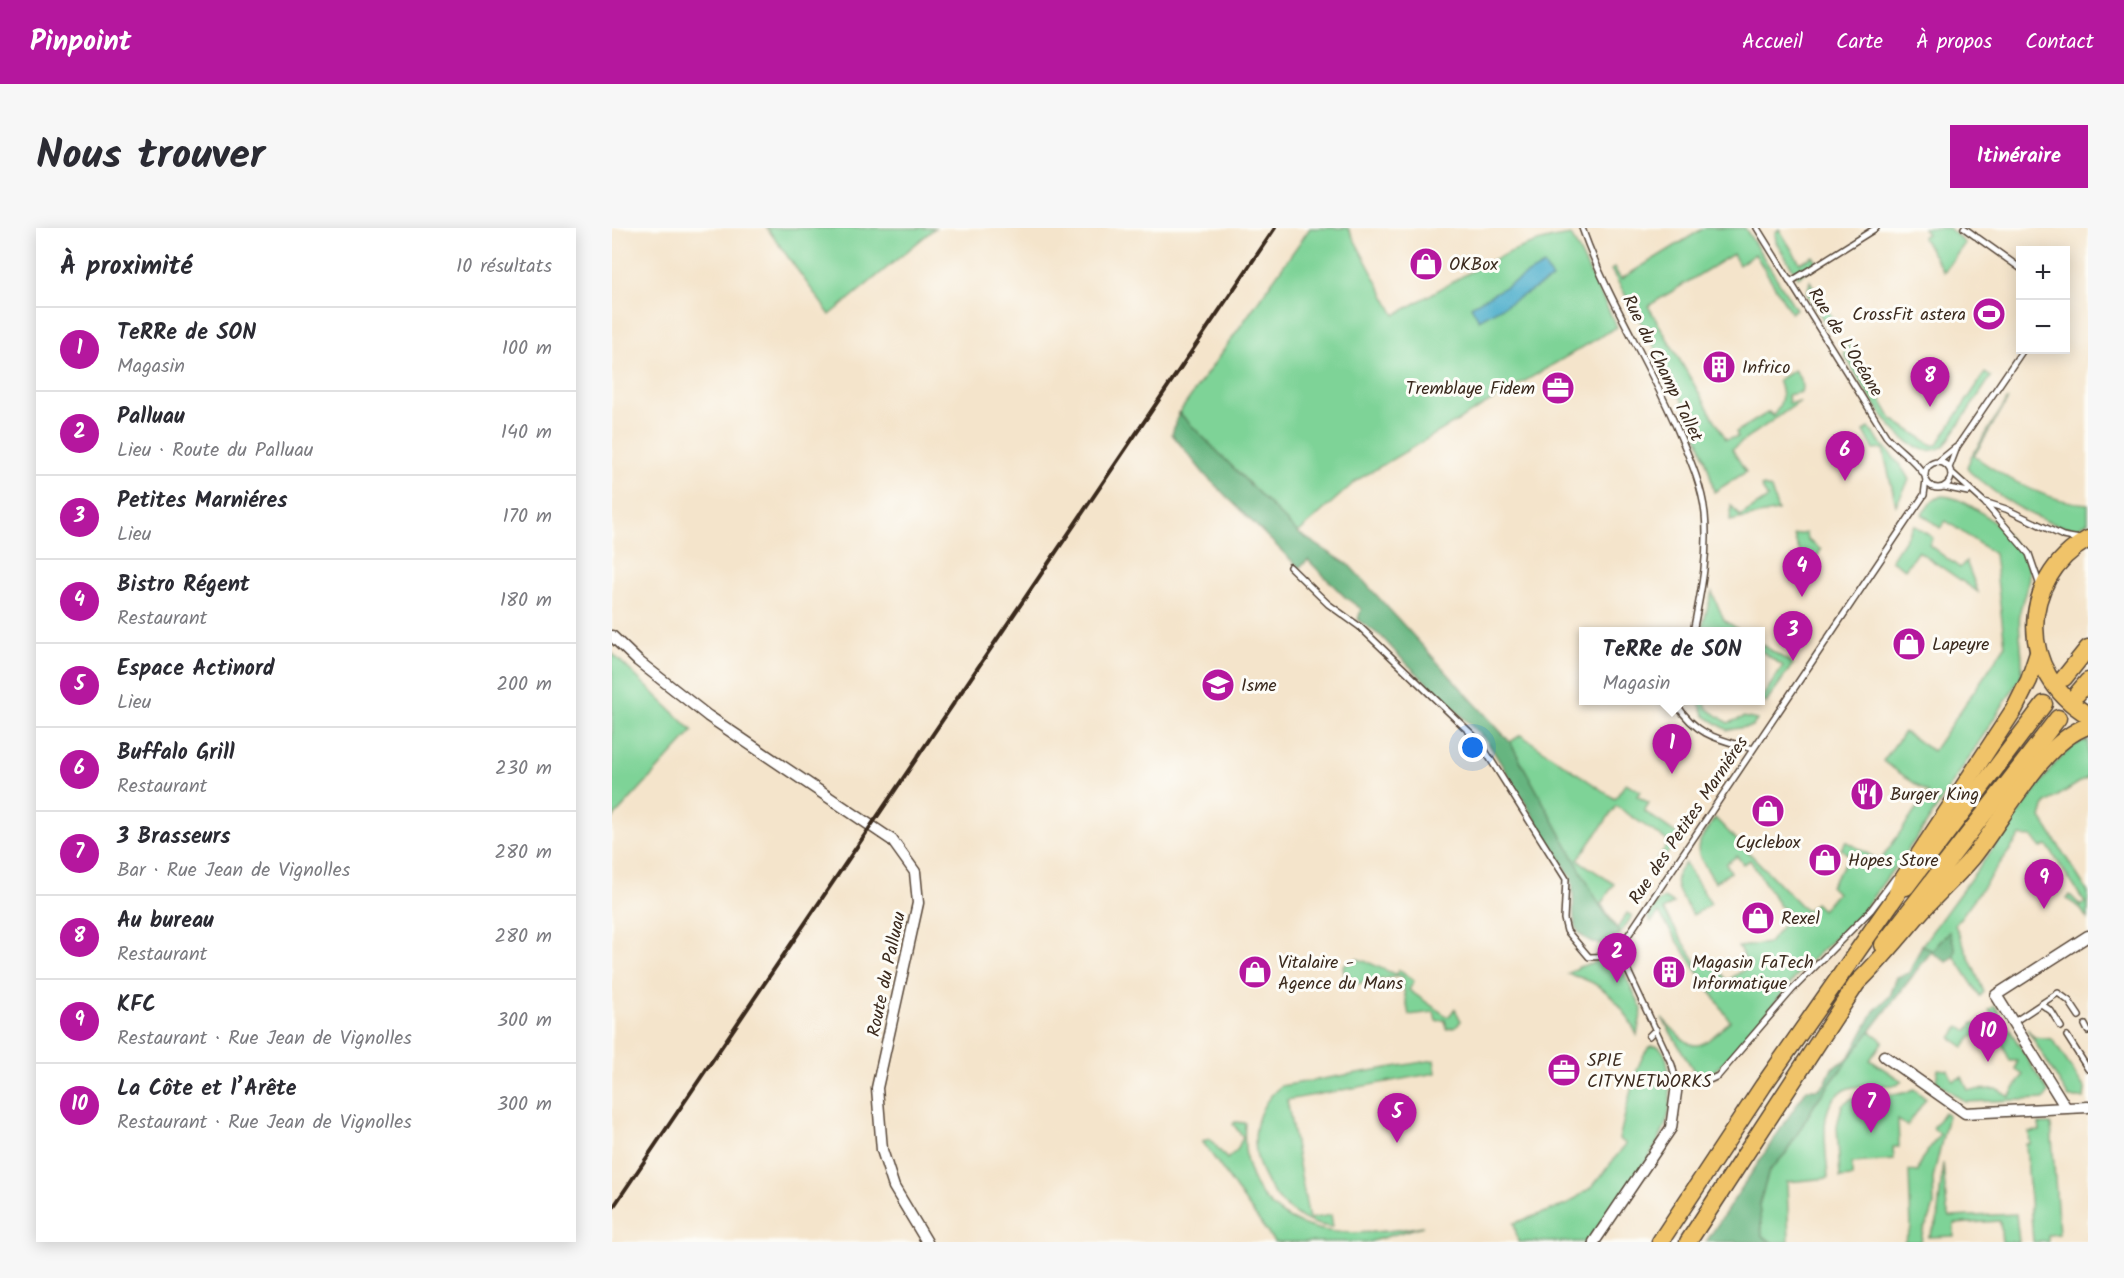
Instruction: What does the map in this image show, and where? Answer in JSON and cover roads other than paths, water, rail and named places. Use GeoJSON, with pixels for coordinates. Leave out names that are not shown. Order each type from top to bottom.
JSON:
{"type":"FeatureCollection","features":[{"type":"Feature","properties":{"kind":"main road"},"geometry":{"type":"LineString","coordinates":[[2087,540],[2059,562],[2042,591],[2035,620],[2038,652],[2053,685],[2088,715]]}},
{"type":"Feature","properties":{"kind":"main road"},"geometry":{"type":"LineString","coordinates":[[2064,678],[2088,648]]}},
{"type":"Feature","properties":{"kind":"main road"},"geometry":{"type":"LineString","coordinates":[[1896,896],[1901,882],[2020,698],[2038,652]]}},
{"type":"Feature","properties":{"kind":"main road"},"geometry":{"type":"LineString","coordinates":[[1660,1242],[1763,1086],[1896,896],[1908,885],[2044,704]]}},
{"type":"Feature","properties":{"kind":"main road"},"geometry":{"type":"LineString","coordinates":[[1688,1242],[1857,982],[2058,718]]}},
{"type":"Feature","properties":{"kind":"main road"},"geometry":{"type":"LineString","coordinates":[[1857,982],[1883,958],[1984,842],[2046,756],[2062,740],[2088,726]]}},
{"type":"Feature","properties":{"kind":"street","name":"Route du Palluau"},"geometry":{"type":"LineString","coordinates":[[612,636],[638,661],[708,716],[892,840],[915,872],[918,903],[877,1088],[882,1149],[891,1178],[927,1242]]}},
{"type":"Feature","properties":{"kind":"street"},"geometry":{"type":"LineString","coordinates":[[2066,1108],[1996,994],[2088,936]]}},
{"type":"Feature","properties":{"kind":"street"},"geometry":{"type":"LineString","coordinates":[[1884,1056],[1965,1113],[2088,1107]]}},
{"type":"Feature","properties":{"kind":"street"},"geometry":{"type":"LineString","coordinates":[[1594,1242],[1671,1128],[1677,1085]]}},
{"type":"Feature","properties":{"kind":"lane","name":"Rue du Champ Tallet"},"geometry":{"type":"LineString","coordinates":[[1582,228],[1595,265],[1656,379],[1693,464],[1705,512],[1706,567],[1694,627]]}},
{"type":"Feature","properties":{"kind":"lane","name":"Rue de L'Océane"},"geometry":{"type":"LineString","coordinates":[[1757,228],[1886,436],[1895,447],[1918,464],[1926,478]]}},
{"type":"Feature","properties":{"kind":"lane"},"geometry":{"type":"LineString","coordinates":[[1790,282],[1876,228]]}},
{"type":"Feature","properties":{"kind":"lane"},"geometry":{"type":"LineString","coordinates":[[1964,228],[2016,265]]}},
{"type":"Feature","properties":{"kind":"lane"},"geometry":{"type":"LineString","coordinates":[[1944,487],[1950,481],[1950,470],[1957,447],[2019,354]]}},
{"type":"Feature","properties":{"kind":"lane"},"geometry":{"type":"LineString","coordinates":[[1918,464],[1930,465],[1938,462],[1957,447]]}},
{"type":"Feature","properties":{"kind":"lane"},"geometry":{"type":"LineString","coordinates":[[1938,462],[1950,470],[1970,492],[1984,502],[2029,554],[2042,591]]}},
{"type":"Feature","properties":{"kind":"lane"},"geometry":{"type":"LineString","coordinates":[[1930,465],[1926,478],[1936,488],[1944,487],[1970,492]]}},
{"type":"Feature","properties":{"kind":"lane","name":"Rue des Petites Marniéres"},"geometry":{"type":"LineString","coordinates":[[1924,495],[1926,478]]}},
{"type":"Feature","properties":{"kind":"lane","name":"Rue des Petites Marniéres"},"geometry":{"type":"LineString","coordinates":[[1621,956],[1621,946],[1753,749],[1924,495],[1936,488]]}},
{"type":"Feature","properties":{"kind":"lane"},"geometry":{"type":"LineString","coordinates":[[1984,502],[2006,509],[2063,536],[2087,540]]}},
{"type":"Feature","properties":{"kind":"lane"},"geometry":{"type":"LineString","coordinates":[[1290,567],[1329,604],[1360,627],[1479,741],[1566,879],[1564,919],[1573,941],[1589,957],[1621,956],[1672,1065],[1677,1085],[1705,1082],[1718,1076],[1792,990],[1871,910],[1951,806]]}},
{"type":"Feature","properties":{"kind":"lane"},"geometry":{"type":"LineString","coordinates":[[1677,705],[1687,720],[1704,735],[1753,749]]}},
{"type":"Feature","properties":{"kind":"lane"},"geometry":{"type":"LineString","coordinates":[[1960,844],[1984,842]]}},
{"type":"Feature","properties":{"kind":"lane"},"geometry":{"type":"LineString","coordinates":[[2013,1022],[2058,993],[2069,1001],[2079,1016]]}},
{"type":"Feature","properties":{"kind":"lane"},"geometry":{"type":"LineString","coordinates":[[2041,1004],[2051,1011],[2061,1027]]}},
{"type":"Feature","properties":{"kind":"lane"},"geometry":{"type":"LineString","coordinates":[[1649,1036],[1656,1029]]}},
{"type":"Feature","properties":{"kind":"lane"},"geometry":{"type":"LineString","coordinates":[[2067,1036],[2088,1069]]}},
{"type":"Feature","properties":{"kind":"water"},"geometry":{"type":"Polygon","coordinates":[[[1544,265],[1552,279],[1479,320],[1471,306],[1544,265]]]}},
{"type":"Feature","properties":{"kind":"railway"},"geometry":{"type":"LineString","coordinates":[[612,1209],[1275,228]]}},
{"type":"Feature","properties":{"kind":"place","name":"OKBox"},"geometry":{"type":"Point","coordinates":[1426,264]}},
{"type":"Feature","properties":{"kind":"place","name":"CrossFit astera"},"geometry":{"type":"Point","coordinates":[1989,314]}},
{"type":"Feature","properties":{"kind":"place","name":"Infrico"},"geometry":{"type":"Point","coordinates":[1719,367]}},
{"type":"Feature","properties":{"kind":"place","name":"Tremblaye Fidem"},"geometry":{"type":"Point","coordinates":[1558,388]}},
{"type":"Feature","properties":{"kind":"place","name":"Au bureau"},"geometry":{"type":"Point","coordinates":[1930,407]}},
{"type":"Feature","properties":{"kind":"place","name":"Buffalo Grill"},"geometry":{"type":"Point","coordinates":[1845,481]}},
{"type":"Feature","properties":{"kind":"place","name":"Bistro Régent"},"geometry":{"type":"Point","coordinates":[1802,597]}},
{"type":"Feature","properties":{"kind":"place","name":"Lapeyre"},"geometry":{"type":"Point","coordinates":[1909,644]}},
{"type":"Feature","properties":{"kind":"place","name":"Petites Marniéres"},"geometry":{"type":"Point","coordinates":[1793,661]}},
{"type":"Feature","properties":{"kind":"place","name":"Isme"},"geometry":{"type":"Point","coordinates":[1218,685]}},
{"type":"Feature","properties":{"kind":"place","name":"TeRRe de SON"},"geometry":{"type":"Point","coordinates":[1672,774]}},
{"type":"Feature","properties":{"kind":"place","name":"Burger King"},"geometry":{"type":"Point","coordinates":[1867,794]}},
{"type":"Feature","properties":{"kind":"place","name":"Cyclebox"},"geometry":{"type":"Point","coordinates":[1768,811]}},
{"type":"Feature","properties":{"kind":"place","name":"Hopes Store"},"geometry":{"type":"Point","coordinates":[1825,860]}},
{"type":"Feature","properties":{"kind":"place","name":"KFC"},"geometry":{"type":"Point","coordinates":[2044,909]}},
{"type":"Feature","properties":{"kind":"place","name":"Rexel"},"geometry":{"type":"Point","coordinates":[1758,918]}},
{"type":"Feature","properties":{"kind":"place","name":"Vitalaire - Agence du Mans"},"geometry":{"type":"Point","coordinates":[1255,972]}},
{"type":"Feature","properties":{"kind":"place","name":"Magasin FaTech Informatique"},"geometry":{"type":"Point","coordinates":[1669,972]}},
{"type":"Feature","properties":{"kind":"place","name":"Palluau"},"geometry":{"type":"Point","coordinates":[1617,983]}},
{"type":"Feature","properties":{"kind":"place","name":"La Côte et l’Arête"},"geometry":{"type":"Point","coordinates":[1988,1062]}},
{"type":"Feature","properties":{"kind":"place","name":"SPIE CITYNETWORKS"},"geometry":{"type":"Point","coordinates":[1564,1070]}},
{"type":"Feature","properties":{"kind":"place","name":"3 Brasseurs"},"geometry":{"type":"Point","coordinates":[1871,1133]}},
{"type":"Feature","properties":{"kind":"place","name":"Espace Actinord"},"geometry":{"type":"Point","coordinates":[1397,1143]}}]}
